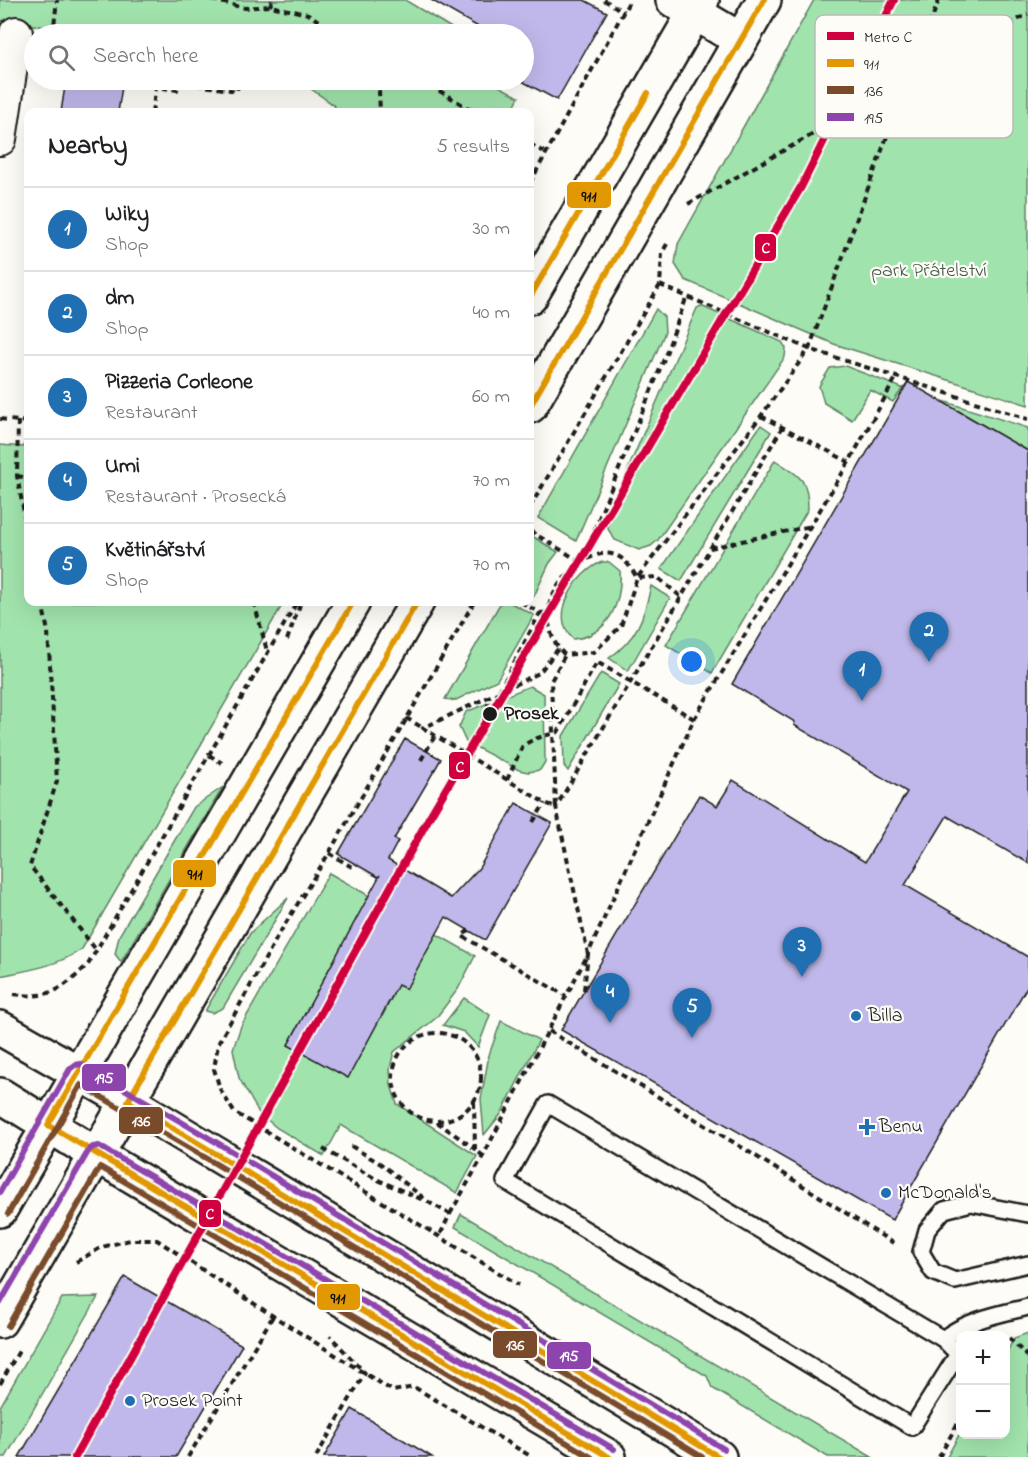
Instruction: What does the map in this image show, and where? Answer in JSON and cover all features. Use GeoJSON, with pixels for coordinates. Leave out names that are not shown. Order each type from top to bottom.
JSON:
{"type":"FeatureCollection","features":[{"type":"Feature","properties":{"kind":"main road"},"geometry":{"type":"LineString","coordinates":[[534,399],[764,0]]}},
{"type":"Feature","properties":{"kind":"main road"},"geometry":{"type":"LineString","coordinates":[[534,290],[690,4],[741,40]]}},
{"type":"Feature","properties":{"kind":"main road"},"geometry":{"type":"LineString","coordinates":[[0,1210],[351,606]]}},
{"type":"Feature","properties":{"kind":"main road"},"geometry":{"type":"LineString","coordinates":[[0,1321],[415,606]]}},
{"type":"Feature","properties":{"kind":"main road"},"geometry":{"type":"LineString","coordinates":[[0,1028],[128,1101],[719,1457]]}},
{"type":"Feature","properties":{"kind":"main road"},"geometry":{"type":"LineString","coordinates":[[0,1095],[97,1155],[609,1457]]}},
{"type":"Feature","properties":{"kind":"street"},"geometry":{"type":"LineString","coordinates":[[0,139],[16,33]]}},
{"type":"Feature","properties":{"kind":"lane"},"geometry":{"type":"LineString","coordinates":[[548,1104],[944,1339],[958,1354],[912,1427],[506,1181],[548,1104]]}},
{"type":"Feature","properties":{"kind":"lane"},"geometry":{"type":"LineString","coordinates":[[1028,1214],[971,1203],[944,1210],[927,1230],[921,1251],[933,1272],[955,1281],[1028,1264]]}},
{"type":"Feature","properties":{"kind":"lane"},"geometry":{"type":"LineString","coordinates":[[944,1339],[953,1331],[993,1316],[1028,1307]]}},
{"type":"Feature","properties":{"kind":"path"},"geometry":{"type":"LineString","coordinates":[[53,24],[57,0]]}},
{"type":"Feature","properties":{"kind":"path"},"geometry":{"type":"LineString","coordinates":[[212,0],[245,8],[270,6],[308,14],[323,24]]}},
{"type":"Feature","properties":{"kind":"path"},"geometry":{"type":"LineString","coordinates":[[270,6],[272,0]]}},
{"type":"Feature","properties":{"kind":"path"},"geometry":{"type":"LineString","coordinates":[[604,0],[624,12]]}},
{"type":"Feature","properties":{"kind":"path"},"geometry":{"type":"LineString","coordinates":[[534,176],[630,0]]}},
{"type":"Feature","properties":{"kind":"path"},"geometry":{"type":"LineString","coordinates":[[933,15],[939,0]]}},
{"type":"Feature","properties":{"kind":"path"},"geometry":{"type":"LineString","coordinates":[[1013,22],[1028,14]]}},
{"type":"Feature","properties":{"kind":"path"},"geometry":{"type":"LineString","coordinates":[[153,108],[156,90]]}},
{"type":"Feature","properties":{"kind":"path"},"geometry":{"type":"LineString","coordinates":[[379,90],[380,108]]}},
{"type":"Feature","properties":{"kind":"path"},"geometry":{"type":"LineString","coordinates":[[438,90],[469,108]]}},
{"type":"Feature","properties":{"kind":"path"},"geometry":{"type":"LineString","coordinates":[[688,204],[815,133]]}},
{"type":"Feature","properties":{"kind":"path"},"geometry":{"type":"LineString","coordinates":[[637,578],[628,563],[614,554],[600,553],[581,562],[567,574],[551,598],[548,612],[549,625],[558,649],[565,655],[594,651],[621,626],[637,578],[761,417],[809,349],[886,138]]}},
{"type":"Feature","properties":{"kind":"path"},"geometry":{"type":"LineString","coordinates":[[534,146],[546,153]]}},
{"type":"Feature","properties":{"kind":"path"},"geometry":{"type":"LineString","coordinates":[[683,213],[694,193]]}},
{"type":"Feature","properties":{"kind":"path"},"geometry":{"type":"LineString","coordinates":[[534,500],[660,285],[662,253],[668,243]]}},
{"type":"Feature","properties":{"kind":"path"},"geometry":{"type":"LineString","coordinates":[[660,285],[809,349],[1028,419]]}},
{"type":"Feature","properties":{"kind":"path"},"geometry":{"type":"LineString","coordinates":[[581,562],[664,359],[687,296]]}},
{"type":"Feature","properties":{"kind":"path"},"geometry":{"type":"LineString","coordinates":[[439,1237],[588,954],[694,719],[849,462],[897,376]]}},
{"type":"Feature","properties":{"kind":"path"},"geometry":{"type":"LineString","coordinates":[[761,417],[849,462]]}},
{"type":"Feature","properties":{"kind":"path"},"geometry":{"type":"LineString","coordinates":[[0,419],[24,422]]}},
{"type":"Feature","properties":{"kind":"path"},"geometry":{"type":"LineString","coordinates":[[18,421],[17,476],[24,513]]}},
{"type":"Feature","properties":{"kind":"path"},"geometry":{"type":"LineString","coordinates":[[556,807],[782,428]]}},
{"type":"Feature","properties":{"kind":"path"},"geometry":{"type":"LineString","coordinates":[[17,476],[24,477]]}},
{"type":"Feature","properties":{"kind":"path"},"geometry":{"type":"LineString","coordinates":[[709,548],[811,526]]}},
{"type":"Feature","properties":{"kind":"path"},"geometry":{"type":"LineString","coordinates":[[534,533],[581,562]]}},
{"type":"Feature","properties":{"kind":"path"},"geometry":{"type":"LineString","coordinates":[[637,578],[657,577],[681,596]]}},
{"type":"Feature","properties":{"kind":"path"},"geometry":{"type":"LineString","coordinates":[[43,606],[48,632],[57,782],[30,866],[97,951]]}},
{"type":"Feature","properties":{"kind":"path"},"geometry":{"type":"LineString","coordinates":[[255,606],[267,651]]}},
{"type":"Feature","properties":{"kind":"path"},"geometry":{"type":"LineString","coordinates":[[10,993],[31,997],[59,989],[69,984],[89,963],[295,606]]}},
{"type":"Feature","properties":{"kind":"path"},"geometry":{"type":"LineString","coordinates":[[472,606],[329,853],[279,934],[218,1044],[214,1069],[220,1089],[234,1112],[519,1285]]}},
{"type":"Feature","properties":{"kind":"path"},"geometry":{"type":"LineString","coordinates":[[528,606],[540,613],[548,612]]}},
{"type":"Feature","properties":{"kind":"path"},"geometry":{"type":"LineString","coordinates":[[499,692],[540,613]]}},
{"type":"Feature","properties":{"kind":"path"},"geometry":{"type":"LineString","coordinates":[[423,728],[539,673],[558,649]]}},
{"type":"Feature","properties":{"kind":"path"},"geometry":{"type":"LineString","coordinates":[[507,780],[522,747],[532,740],[558,732],[597,662],[594,651]]}},
{"type":"Feature","properties":{"kind":"path"},"geometry":{"type":"LineString","coordinates":[[565,655],[551,681],[556,807],[588,954],[584,990]]}},
{"type":"Feature","properties":{"kind":"path"},"geometry":{"type":"LineString","coordinates":[[597,662],[694,719]]}},
{"type":"Feature","properties":{"kind":"path"},"geometry":{"type":"LineString","coordinates":[[470,756],[489,723],[487,697]]}},
{"type":"Feature","properties":{"kind":"path"},"geometry":{"type":"LineString","coordinates":[[406,718],[545,803],[556,807]]}},
{"type":"Feature","properties":{"kind":"path"},"geometry":{"type":"LineString","coordinates":[[421,760],[435,736]]}},
{"type":"Feature","properties":{"kind":"path"},"geometry":{"type":"LineString","coordinates":[[209,755],[223,764]]}},
{"type":"Feature","properties":{"kind":"path"},"geometry":{"type":"LineString","coordinates":[[533,822],[545,803]]}},
{"type":"Feature","properties":{"kind":"path"},"geometry":{"type":"LineString","coordinates":[[329,853],[355,869]]}},
{"type":"Feature","properties":{"kind":"path"},"geometry":{"type":"LineString","coordinates":[[469,930],[462,936],[566,996]]}},
{"type":"Feature","properties":{"kind":"path"},"geometry":{"type":"LineString","coordinates":[[549,1031],[895,1243],[898,1254]]}},
{"type":"Feature","properties":{"kind":"path"},"geometry":{"type":"LineString","coordinates":[[437,1122],[458,1116],[467,1110],[474,1102],[480,1088],[481,1074],[478,1059],[470,1047],[458,1038],[444,1034],[429,1034],[416,1038],[404,1047],[397,1059],[393,1074],[394,1088],[400,1102],[410,1112],[423,1119],[437,1122],[483,1156]]}},
{"type":"Feature","properties":{"kind":"path"},"geometry":{"type":"LineString","coordinates":[[474,1102],[475,1149]]}},
{"type":"Feature","properties":{"kind":"path"},"geometry":{"type":"LineString","coordinates":[[351,1146],[381,1164],[430,1203]]}},
{"type":"Feature","properties":{"kind":"path"},"geometry":{"type":"LineString","coordinates":[[323,1149],[376,1179],[450,1214]]}},
{"type":"Feature","properties":{"kind":"path"},"geometry":{"type":"LineString","coordinates":[[69,1266],[102,1247],[130,1240],[157,1240],[393,1391],[414,1387],[532,1457]]}},
{"type":"Feature","properties":{"kind":"path"},"geometry":{"type":"LineString","coordinates":[[188,1457],[273,1316]]}},
{"type":"Feature","properties":{"kind":"path"},"geometry":{"type":"LineString","coordinates":[[993,1316],[1008,1337],[1028,1357]]}},
{"type":"Feature","properties":{"kind":"path"},"geometry":{"type":"LineString","coordinates":[[329,1334],[365,1373]]}},
{"type":"Feature","properties":{"kind":"path"},"geometry":{"type":"LineString","coordinates":[[0,1384],[24,1344]]}},
{"type":"Feature","properties":{"kind":"path"},"geometry":{"type":"LineString","coordinates":[[316,1457],[365,1373]]}},
{"type":"Feature","properties":{"kind":"path"},"geometry":{"type":"LineString","coordinates":[[939,1457],[956,1426]]}},
{"type":"Feature","properties":{"kind":"green space"},"geometry":{"type":"Polygon","coordinates":[[[0,0],[405,0],[445,24],[26,24],[0,20],[0,0]]]}},
{"type":"Feature","properties":{"kind":"green space","name":"park Přátelství"},"geometry":{"type":"Polygon","coordinates":[[[814,0],[1028,0],[1028,405],[834,344],[685,280],[675,264],[678,244],[814,0]]]}},
{"type":"Feature","properties":{"kind":"green space"},"geometry":{"type":"Polygon","coordinates":[[[313,90],[506,90],[519,97],[513,108],[334,108],[335,106],[313,90]]]}},
{"type":"Feature","properties":{"kind":"green space"},"geometry":{"type":"Polygon","coordinates":[[[701,306],[782,342],[786,348],[785,357],[658,540],[651,546],[639,550],[615,540],[608,529],[611,509],[697,308],[701,306]]]}},
{"type":"Feature","properties":{"kind":"green space"},"geometry":{"type":"Polygon","coordinates":[[[656,309],[664,317],[665,332],[576,541],[538,518],[656,309]]]}},
{"type":"Feature","properties":{"kind":"green space"},"geometry":{"type":"Polygon","coordinates":[[[845,366],[903,388],[893,402],[870,390],[852,420],[824,403],[819,386],[830,368],[845,366]]]}},
{"type":"Feature","properties":{"kind":"green space"},"geometry":{"type":"Polygon","coordinates":[[[906,389],[1028,428],[1028,451],[959,411],[906,389]]]}},
{"type":"Feature","properties":{"kind":"green space"},"geometry":{"type":"Polygon","coordinates":[[[761,425],[771,432],[681,581],[661,569],[761,425]]]}},
{"type":"Feature","properties":{"kind":"green space"},"geometry":{"type":"Polygon","coordinates":[[[0,445],[24,447],[24,606],[282,606],[82,949],[63,960],[0,976],[0,445]]]}},
{"type":"Feature","properties":{"kind":"green space"},"geometry":{"type":"Polygon","coordinates":[[[775,460],[796,474],[804,484],[808,509],[712,673],[666,645],[775,460]]]}},
{"type":"Feature","properties":{"kind":"green space"},"geometry":{"type":"Polygon","coordinates":[[[534,537],[558,552],[549,564],[534,596],[534,537]]]}},
{"type":"Feature","properties":{"kind":"green space"},"geometry":{"type":"Polygon","coordinates":[[[602,562],[609,562],[620,571],[616,605],[611,616],[596,631],[573,639],[563,619],[568,596],[583,575],[602,562]]]}},
{"type":"Feature","properties":{"kind":"green space"},"geometry":{"type":"Polygon","coordinates":[[[651,586],[670,598],[628,671],[609,658],[619,651],[638,627],[651,586]]]}},
{"type":"Feature","properties":{"kind":"green space"},"geometry":{"type":"Polygon","coordinates":[[[499,606],[517,606],[534,615],[497,680],[454,701],[445,699],[499,606]]]}},
{"type":"Feature","properties":{"kind":"green space"},"geometry":{"type":"Polygon","coordinates":[[[601,673],[619,684],[568,771],[564,766],[563,736],[601,673]]]}},
{"type":"Feature","properties":{"kind":"green space"},"geometry":{"type":"Polygon","coordinates":[[[530,686],[544,694],[545,762],[540,770],[528,772],[519,770],[466,742],[459,727],[466,712],[530,686]]]}},
{"type":"Feature","properties":{"kind":"green space"},"geometry":{"type":"Polygon","coordinates":[[[223,787],[121,962],[115,954],[119,936],[194,807],[223,787]]]}},
{"type":"Feature","properties":{"kind":"green space"},"geometry":{"type":"Polygon","coordinates":[[[329,873],[475,956],[458,989],[436,1018],[394,1052],[390,1068],[391,1085],[397,1104],[477,1156],[457,1193],[341,1125],[324,1156],[277,1128],[259,1113],[239,1078],[233,1049],[241,1026],[329,873]],[[333,962],[322,982],[345,994],[356,974],[333,962]],[[371,984],[360,1005],[382,1017],[393,995],[371,984]],[[299,1024],[288,1045],[310,1057],[321,1036],[299,1024]]]}},
{"type":"Feature","properties":{"kind":"green space"},"geometry":{"type":"Polygon","coordinates":[[[288,898],[223,1008],[212,1013],[205,1011],[251,932],[288,898]]]}},
{"type":"Feature","properties":{"kind":"green space"},"geometry":{"type":"Polygon","coordinates":[[[464,998],[490,1015],[478,1047],[464,1032],[443,1025],[464,998]]]}},
{"type":"Feature","properties":{"kind":"green space"},"geometry":{"type":"Polygon","coordinates":[[[501,1021],[539,1040],[501,1114],[484,1135],[481,1099],[489,1055],[501,1021]]]}},
{"type":"Feature","properties":{"kind":"green space"},"geometry":{"type":"Polygon","coordinates":[[[461,1214],[872,1457],[828,1457],[712,1388],[707,1376],[455,1227],[461,1214]]]}},
{"type":"Feature","properties":{"kind":"green space"},"geometry":{"type":"Polygon","coordinates":[[[98,1297],[6,1457],[0,1457],[0,1407],[62,1298],[98,1297]]]}},
{"type":"Feature","properties":{"kind":"green space"},"geometry":{"type":"Polygon","coordinates":[[[1028,1333],[1028,1457],[947,1457],[957,1439],[1010,1439],[1010,1346],[1014,1338],[1028,1333]]]}},
{"type":"Feature","properties":{"kind":"building"},"geometry":{"type":"Polygon","coordinates":[[[431,0],[584,0],[607,12],[557,100],[534,88],[534,24],[473,24],[431,0]]]}},
{"type":"Feature","properties":{"kind":"building"},"geometry":{"type":"Polygon","coordinates":[[[64,90],[121,90],[119,108],[62,108],[64,90]]]}},
{"type":"Feature","properties":{"kind":"building"},"geometry":{"type":"Polygon","coordinates":[[[908,382],[1028,451],[1028,863],[947,816],[905,885],[1028,957],[1028,985],[892,1220],[561,1030],[699,795],[717,806],[733,780],[865,862],[907,792],[794,725],[795,722],[732,684],[908,382]]]}},
{"type":"Feature","properties":{"kind":"building"},"geometry":{"type":"Polygon","coordinates":[[[405,739],[441,759],[394,839],[398,841],[388,860],[451,898],[479,868],[516,803],[552,823],[485,940],[446,917],[406,989],[398,985],[348,1078],[288,1045],[380,875],[378,877],[338,854],[405,739]]]}},
{"type":"Feature","properties":{"kind":"building","name":"Prosek Point"},"geometry":{"type":"Polygon","coordinates":[[[125,1277],[242,1345],[176,1457],[19,1457],[125,1277]]]}},
{"type":"Feature","properties":{"kind":"building"},"geometry":{"type":"Polygon","coordinates":[[[352,1409],[432,1457],[324,1457],[352,1409]]]}},
{"type":"Feature","properties":{"kind":"metro line","name":"C"},"geometry":{"type":"LineString","coordinates":[[887,15],[894,0]]}},
{"type":"Feature","properties":{"kind":"metro line","name":"C"},"geometry":{"type":"LineString","coordinates":[[75,1457],[430,816],[801,187],[825,138]]}},
{"type":"Feature","properties":{"kind":"transit line","name":"911"},"geometry":{"type":"LineString","coordinates":[[534,399],[764,0]]}},
{"type":"Feature","properties":{"kind":"transit line","name":"911"},"geometry":{"type":"LineString","coordinates":[[534,290],[648,93]]}},
{"type":"Feature","properties":{"kind":"transit line","name":"911"},"geometry":{"type":"LineString","coordinates":[[351,606],[48,1125],[609,1457]]}},
{"type":"Feature","properties":{"kind":"transit line","name":"911"},"geometry":{"type":"LineString","coordinates":[[415,606],[128,1101],[719,1457]]}},
{"type":"Feature","properties":{"kind":"transit line","name":"195"},"geometry":{"type":"LineString","coordinates":[[0,1192],[70,1069],[81,1064],[216,1142],[724,1449]]}},
{"type":"Feature","properties":{"kind":"transit line","name":"136"},"geometry":{"type":"LineString","coordinates":[[8,1214],[81,1085],[702,1457]]}},
{"type":"Feature","properties":{"kind":"transit line","name":"195"},"geometry":{"type":"LineString","coordinates":[[0,1303],[89,1150],[99,1146],[614,1449]]}},
{"type":"Feature","properties":{"kind":"transit line","name":"136"},"geometry":{"type":"LineString","coordinates":[[8,1326],[100,1167],[591,1457]]}},
{"type":"Feature","properties":{"kind":"place","name":"dm"},"geometry":{"type":"Point","coordinates":[929,662]}},
{"type":"Feature","properties":{"kind":"place","name":"Wiky"},"geometry":{"type":"Point","coordinates":[862,701]}},
{"type":"Feature","properties":{"kind":"place","name":"Prosek"},"geometry":{"type":"Point","coordinates":[490,714]}},
{"type":"Feature","properties":{"kind":"place","name":"Pizzeria Corleone"},"geometry":{"type":"Point","coordinates":[802,977]}},
{"type":"Feature","properties":{"kind":"place","name":"Billa"},"geometry":{"type":"Point","coordinates":[856,1016]}},
{"type":"Feature","properties":{"kind":"place","name":"Umi"},"geometry":{"type":"Point","coordinates":[610,1023]}},
{"type":"Feature","properties":{"kind":"place","name":"Květinářství"},"geometry":{"type":"Point","coordinates":[692,1038]}},
{"type":"Feature","properties":{"kind":"place","name":"Benu"},"geometry":{"type":"Point","coordinates":[867,1127]}},
{"type":"Feature","properties":{"kind":"place","name":"McDonald's"},"geometry":{"type":"Point","coordinates":[886,1193]}},
{"type":"Feature","properties":{"kind":"place","name":"Prosek Point"},"geometry":{"type":"Point","coordinates":[130,1401]}}]}
